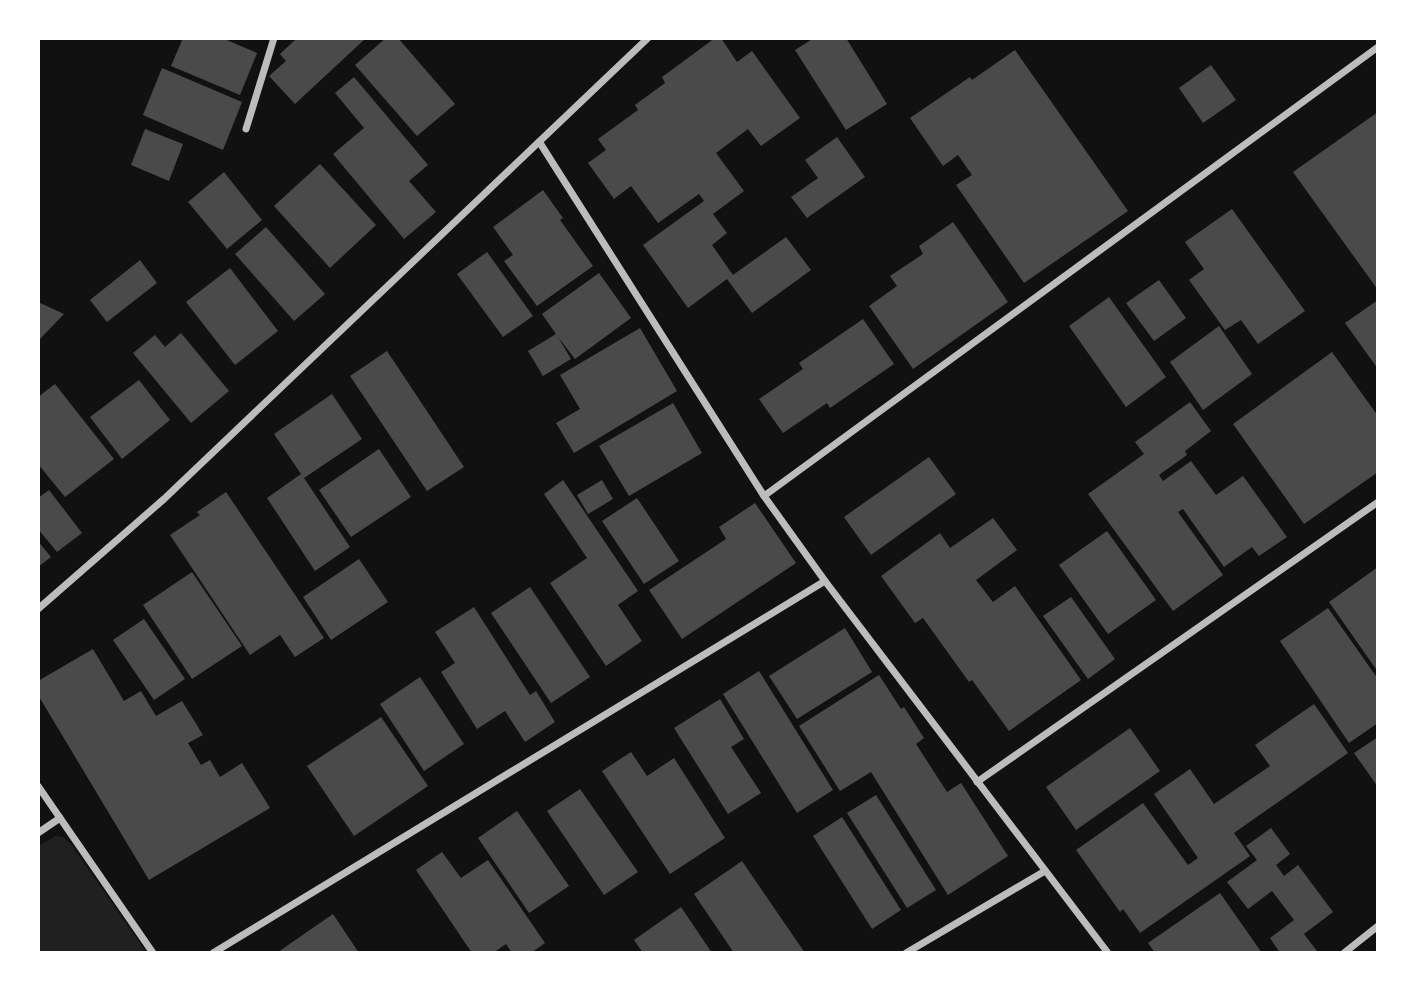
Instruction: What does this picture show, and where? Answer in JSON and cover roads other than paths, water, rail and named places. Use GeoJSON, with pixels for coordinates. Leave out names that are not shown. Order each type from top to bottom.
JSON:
{"type":"FeatureCollection","features":[{"type":"Feature","properties":{"kind":"street"},"geometry":{"type":"LineString","coordinates":[[246,129],[274,38]]}},
{"type":"Feature","properties":{"kind":"street"},"geometry":{"type":"LineString","coordinates":[[38,610],[164,499],[648,38]]}},
{"type":"Feature","properties":{"kind":"street"},"geometry":{"type":"LineString","coordinates":[[764,496],[1377,47]]}},
{"type":"Feature","properties":{"kind":"street"},"geometry":{"type":"LineString","coordinates":[[540,143],[764,496],[825,581],[1108,953]]}},
{"type":"Feature","properties":{"kind":"street"},"geometry":{"type":"LineString","coordinates":[[977,782],[1377,502]]}},
{"type":"Feature","properties":{"kind":"street"},"geometry":{"type":"LineString","coordinates":[[213,953],[825,581]]}},
{"type":"Feature","properties":{"kind":"street"},"geometry":{"type":"LineString","coordinates":[[38,786],[153,953]]}},
{"type":"Feature","properties":{"kind":"street"},"geometry":{"type":"LineString","coordinates":[[38,833],[61,818]]}},
{"type":"Feature","properties":{"kind":"street"},"geometry":{"type":"LineString","coordinates":[[906,953],[1045,871]]}},
{"type":"Feature","properties":{"kind":"street"},"geometry":{"type":"LineString","coordinates":[[1344,953],[1377,926]]}}]}
